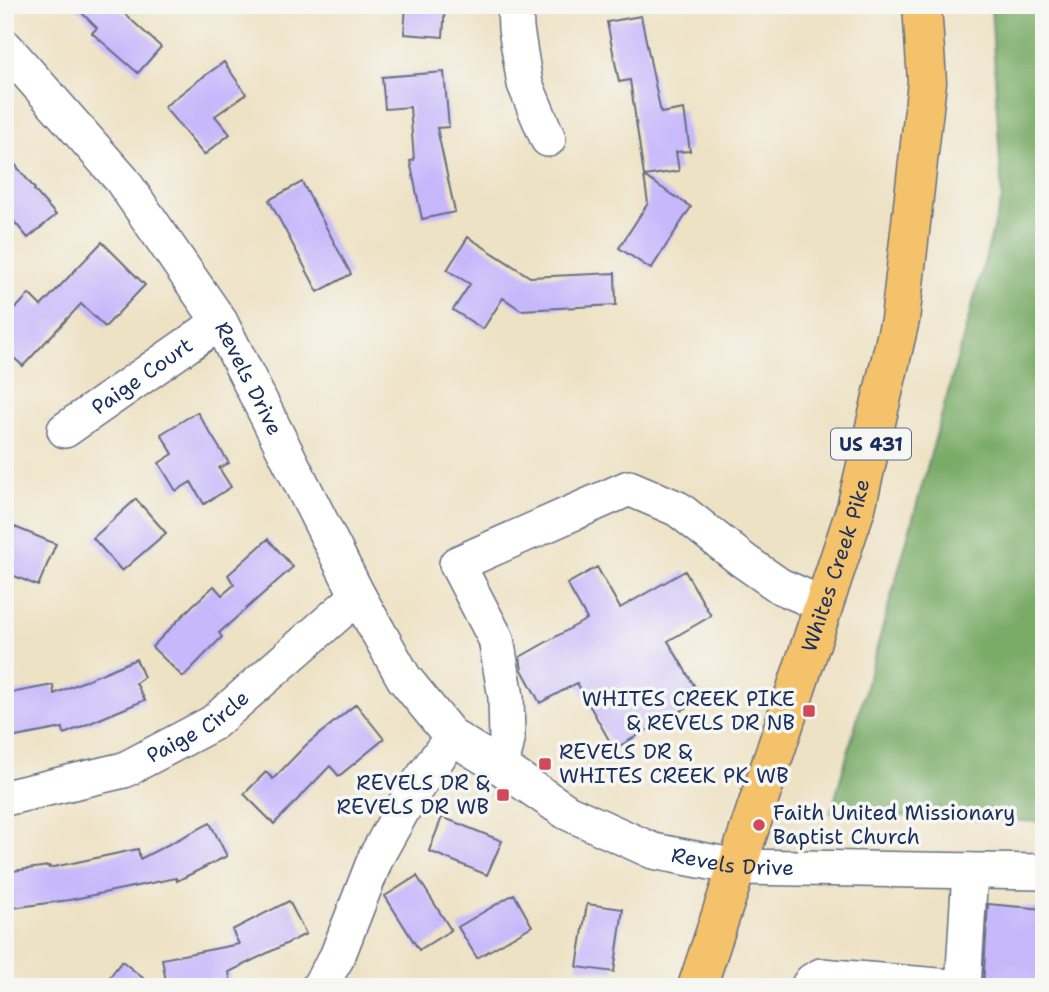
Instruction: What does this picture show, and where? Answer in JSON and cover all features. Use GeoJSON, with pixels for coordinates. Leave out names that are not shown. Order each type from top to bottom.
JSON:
{"type":"FeatureCollection","features":[{"type":"Feature","properties":{"kind":"main road","name":"Whites Creek Pike"},"geometry":{"type":"LineString","coordinates":[[697,987],[856,508],[900,320],[927,82],[922,5]]}},
{"type":"Feature","properties":{"kind":"street"},"geometry":{"type":"LineString","coordinates":[[515,5],[525,84],[548,139]]}},
{"type":"Feature","properties":{"kind":"street","name":"Revels Drive"},"geometry":{"type":"LineString","coordinates":[[5,47],[122,180],[220,322],[358,596],[404,678],[452,737],[567,812],[653,851],[737,867],[1044,872]]}},
{"type":"Feature","properties":{"kind":"street","name":"Paige Court"},"geometry":{"type":"LineString","coordinates":[[65,430],[220,322]]}},
{"type":"Feature","properties":{"kind":"street"},"geometry":{"type":"LineString","coordinates":[[500,767],[507,740],[506,697],[496,639],[457,564],[629,488],[678,509],[780,586],[824,605]]}},
{"type":"Feature","properties":{"kind":"street","name":"Paige Circle"},"geometry":{"type":"LineString","coordinates":[[5,798],[124,770],[214,723],[358,596]]}},
{"type":"Feature","properties":{"kind":"street"},"geometry":{"type":"LineString","coordinates":[[319,987],[337,957],[376,857],[410,796],[452,737]]}},
{"type":"Feature","properties":{"kind":"street"},"geometry":{"type":"LineString","coordinates":[[963,987],[970,871]]}},
{"type":"Feature","properties":{"kind":"street"},"geometry":{"type":"LineString","coordinates":[[808,987],[821,976],[950,987]]}},
{"type":"Feature","properties":{"kind":"green space"},"geometry":{"type":"Polygon","coordinates":[[[991,5],[1044,5],[1044,822],[831,813],[1002,198],[991,5]]]}},
{"type":"Feature","properties":{"kind":"building"},"geometry":{"type":"Polygon","coordinates":[[[74,5],[115,5],[161,47],[138,73],[92,33],[97,28],[74,5]]]}},
{"type":"Feature","properties":{"kind":"building"},"geometry":{"type":"Polygon","coordinates":[[[406,5],[445,5],[443,37],[404,34],[406,5]]]}},
{"type":"Feature","properties":{"kind":"building"},"geometry":{"type":"Polygon","coordinates":[[[641,16],[661,113],[684,109],[690,151],[676,152],[679,171],[644,176],[630,80],[619,82],[607,22],[641,16]]]}},
{"type":"Feature","properties":{"kind":"building"},"geometry":{"type":"Polygon","coordinates":[[[224,62],[246,94],[215,116],[230,134],[204,155],[164,107],[224,62]]]}},
{"type":"Feature","properties":{"kind":"building"},"geometry":{"type":"Polygon","coordinates":[[[444,72],[449,127],[437,128],[455,212],[422,219],[410,161],[414,160],[410,107],[385,109],[382,77],[444,72]]]}},
{"type":"Feature","properties":{"kind":"building"},"geometry":{"type":"Polygon","coordinates":[[[5,152],[56,215],[28,238],[5,211],[5,152]]]}},
{"type":"Feature","properties":{"kind":"building"},"geometry":{"type":"Polygon","coordinates":[[[644,176],[691,207],[651,269],[619,248],[648,203],[644,176]]]}},
{"type":"Feature","properties":{"kind":"building"},"geometry":{"type":"Polygon","coordinates":[[[302,182],[351,274],[318,292],[269,200],[302,182]]]}},
{"type":"Feature","properties":{"kind":"building"},"geometry":{"type":"Polygon","coordinates":[[[468,237],[530,277],[615,273],[616,305],[521,310],[503,298],[483,329],[453,310],[470,284],[447,270],[468,237]]]}},
{"type":"Feature","properties":{"kind":"building"},"geometry":{"type":"Polygon","coordinates":[[[102,242],[145,285],[105,327],[81,304],[23,366],[5,350],[5,320],[29,294],[41,306],[102,242]]]}},
{"type":"Feature","properties":{"kind":"building"},"geometry":{"type":"Polygon","coordinates":[[[197,412],[229,463],[219,468],[231,487],[204,504],[191,482],[176,491],[159,463],[173,454],[161,434],[197,412]]]}},
{"type":"Feature","properties":{"kind":"building"},"geometry":{"type":"Polygon","coordinates":[[[136,499],[166,533],[122,571],[93,538],[136,499]]]}},
{"type":"Feature","properties":{"kind":"building"},"geometry":{"type":"Polygon","coordinates":[[[5,523],[56,544],[38,586],[5,572],[5,523]]]}},
{"type":"Feature","properties":{"kind":"building"},"geometry":{"type":"Polygon","coordinates":[[[268,539],[293,567],[219,633],[222,637],[183,677],[152,647],[214,586],[222,595],[234,585],[228,575],[268,539]]]}},
{"type":"Feature","properties":{"kind":"building"},"geometry":{"type":"Polygon","coordinates":[[[597,567],[620,608],[685,571],[711,616],[668,641],[702,699],[614,749],[577,683],[540,703],[522,670],[520,657],[587,619],[567,584],[597,567]]]}},
{"type":"Feature","properties":{"kind":"building"},"geometry":{"type":"Polygon","coordinates":[[[136,659],[144,677],[136,683],[145,700],[64,734],[63,728],[10,738],[5,694],[53,685],[54,694],[136,659]]]}},
{"type":"Feature","properties":{"kind":"building"},"geometry":{"type":"Polygon","coordinates":[[[356,704],[384,739],[339,776],[330,766],[274,824],[244,794],[266,772],[273,779],[306,745],[356,704]]]}},
{"type":"Feature","properties":{"kind":"building"},"geometry":{"type":"Polygon","coordinates":[[[442,817],[502,841],[487,875],[429,851],[442,817]]]}},
{"type":"Feature","properties":{"kind":"building"},"geometry":{"type":"Polygon","coordinates":[[[210,823],[227,856],[177,881],[176,878],[69,900],[5,909],[5,872],[49,868],[138,849],[140,859],[210,823]]]}},
{"type":"Feature","properties":{"kind":"building"},"geometry":{"type":"Polygon","coordinates":[[[417,876],[451,930],[419,950],[385,896],[417,876]]]}},
{"type":"Feature","properties":{"kind":"building"},"geometry":{"type":"Polygon","coordinates":[[[514,894],[532,926],[477,958],[458,927],[514,894]]]}},
{"type":"Feature","properties":{"kind":"building"},"geometry":{"type":"Polygon","coordinates":[[[289,901],[306,934],[229,972],[231,984],[213,987],[167,987],[162,959],[239,944],[232,930],[289,901]]]}},
{"type":"Feature","properties":{"kind":"building"},"geometry":{"type":"Polygon","coordinates":[[[587,904],[623,909],[614,972],[577,967],[587,904]]]}},
{"type":"Feature","properties":{"kind":"building"},"geometry":{"type":"Polygon","coordinates":[[[988,904],[1044,909],[1041,987],[983,987],[988,904]]]}},
{"type":"Feature","properties":{"kind":"building"},"geometry":{"type":"Polygon","coordinates":[[[122,961],[154,987],[102,987],[122,961]]]}},
{"type":"Feature","properties":{"kind":"place","name":"WHITES CREEK PIKE & REVELS DR NB"},"geometry":{"type":"Point","coordinates":[809,711]}},
{"type":"Feature","properties":{"kind":"place","name":"REVELS DR & WHITES CREEK PK WB"},"geometry":{"type":"Point","coordinates":[545,764]}},
{"type":"Feature","properties":{"kind":"place","name":"REVELS DR & REVELS DR WB"},"geometry":{"type":"Point","coordinates":[503,795]}},
{"type":"Feature","properties":{"kind":"place","name":"Faith United Missionary Baptist Church"},"geometry":{"type":"Point","coordinates":[759,825]}}]}
